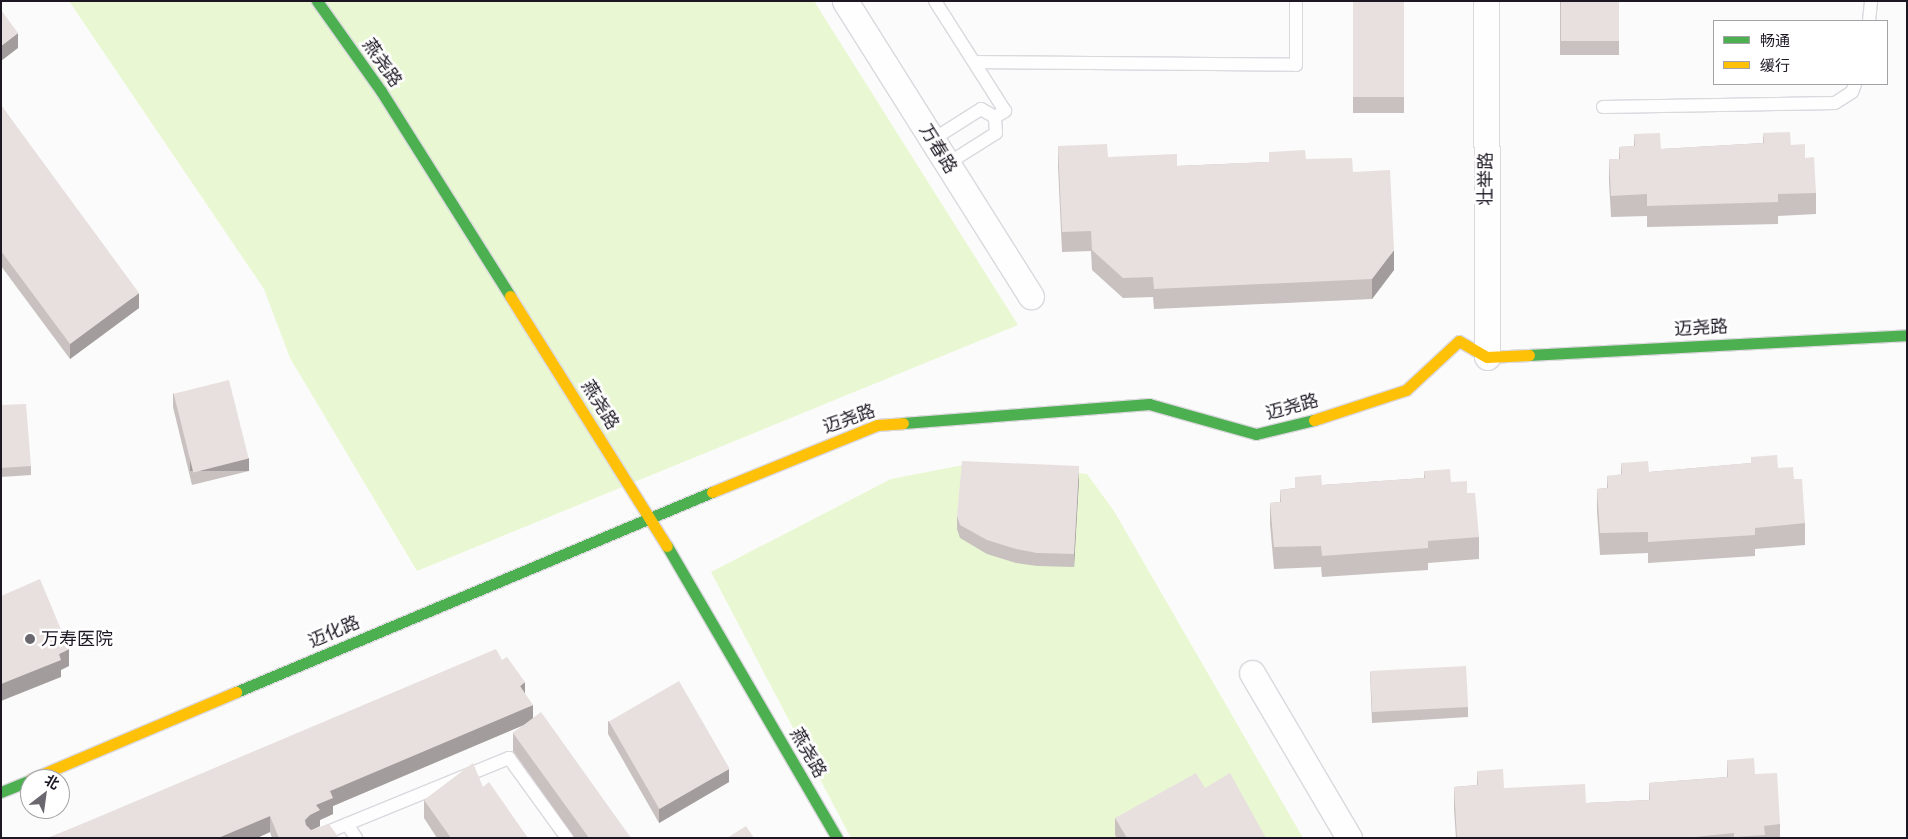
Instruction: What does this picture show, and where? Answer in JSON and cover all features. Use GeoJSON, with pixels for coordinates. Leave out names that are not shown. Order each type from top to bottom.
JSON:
{"type":"FeatureCollection","features":[{"type":"Feature","properties":{"kind":"street","name":"燕尧路"},"geometry":{"type":"LineString","coordinates":[[317,1],[381,91],[650,517],[837,838]]}},
{"type":"Feature","properties":{"kind":"street","name":"万春路"},"geometry":{"type":"LineString","coordinates":[[845,1],[1031,296]]}},
{"type":"Feature","properties":{"kind":"street","name":"壮举路"},"geometry":{"type":"LineString","coordinates":[[1486,1],[1487,357]]}},
{"type":"Feature","properties":{"kind":"street","name":"迈尧路"},"geometry":{"type":"LineString","coordinates":[[650,517],[877,425],[1148,404],[1256,434],[1308,422],[1406,390],[1459,341],[1487,357],[1907,335]]}},
{"type":"Feature","properties":{"kind":"street","name":"迈化路"},"geometry":{"type":"LineString","coordinates":[[55,769],[650,517]]}},
{"type":"Feature","properties":{"kind":"street"},"geometry":{"type":"LineString","coordinates":[[1252,673],[1349,838]]}},
{"type":"Feature","properties":{"kind":"street","name":"迈化路"},"geometry":{"type":"LineString","coordinates":[[1,792],[20,784]]}},
{"type":"Feature","properties":{"kind":"lane"},"geometry":{"type":"LineString","coordinates":[[935,1],[1005,110],[995,117]]}},
{"type":"Feature","properties":{"kind":"lane"},"geometry":{"type":"LineString","coordinates":[[975,62],[1296,65],[1296,1]]}},
{"type":"Feature","properties":{"kind":"lane"},"geometry":{"type":"LineString","coordinates":[[1869,20],[1871,1]]}},
{"type":"Feature","properties":{"kind":"lane"},"geometry":{"type":"LineString","coordinates":[[1603,107],[1835,103],[1852,92],[1855,85]]}},
{"type":"Feature","properties":{"kind":"lane"},"geometry":{"type":"LineString","coordinates":[[932,140],[981,109],[995,117]]}},
{"type":"Feature","properties":{"kind":"lane"},"geometry":{"type":"LineString","coordinates":[[947,164],[996,133],[995,117]]}},
{"type":"Feature","properties":{"kind":"lane"},"geometry":{"type":"LineString","coordinates":[[313,838],[509,758],[567,838]]}},
{"type":"Feature","properties":{"kind":"lane"},"geometry":{"type":"LineString","coordinates":[[347,824],[356,838]]}},
{"type":"Feature","properties":{"kind":"green space"},"geometry":{"type":"Polygon","coordinates":[[[69,1],[814,1],[1018,325],[417,571],[290,358],[264,289],[69,1]]]}},
{"type":"Feature","properties":{"kind":"green space"},"geometry":{"type":"Polygon","coordinates":[[[979,462],[1087,474],[1114,511],[1303,838],[851,838],[711,572],[891,479],[979,462]]]}},
{"type":"Feature","properties":{"kind":"building"},"geometry":{"type":"Polygon","coordinates":[[[1353,1],[1404,1],[1404,97],[1353,97],[1353,1]]]}},
{"type":"Feature","properties":{"kind":"building"},"geometry":{"type":"Polygon","coordinates":[[[1561,1],[1619,1],[1619,41],[1561,41],[1561,1]]]}},
{"type":"Feature","properties":{"kind":"building"},"geometry":{"type":"Polygon","coordinates":[[[1,10],[18,33],[1,46],[1,10]]]}},
{"type":"Feature","properties":{"kind":"building"},"geometry":{"type":"Polygon","coordinates":[[[1,105],[139,293],[70,344],[1,251],[1,105]]]}},
{"type":"Feature","properties":{"kind":"building"},"geometry":{"type":"Polygon","coordinates":[[[1790,132],[1791,145],[1805,144],[1805,158],[1814,157],[1816,193],[1778,194],[1778,202],[1647,206],[1647,194],[1611,196],[1609,159],[1620,159],[1619,147],[1635,146],[1634,134],[1660,133],[1661,149],[1764,143],[1763,133],[1790,132]]]}},
{"type":"Feature","properties":{"kind":"building"},"geometry":{"type":"Polygon","coordinates":[[[1107,144],[1108,157],[1177,154],[1177,166],[1269,162],[1269,152],[1305,150],[1306,159],[1352,158],[1353,172],[1390,170],[1394,250],[1372,279],[1154,289],[1153,277],[1123,278],[1092,250],[1091,231],[1062,232],[1058,146],[1107,144]]]}},
{"type":"Feature","properties":{"kind":"building"},"geometry":{"type":"Polygon","coordinates":[[[229,380],[249,459],[193,472],[174,394],[229,380]]]}},
{"type":"Feature","properties":{"kind":"building"},"geometry":{"type":"Polygon","coordinates":[[[26,404],[31,466],[1,468],[1,405],[26,404]]]}},
{"type":"Feature","properties":{"kind":"building"},"geometry":{"type":"Polygon","coordinates":[[[1777,455],[1778,468],[1793,467],[1794,479],[1802,479],[1805,523],[1755,528],[1755,535],[1648,542],[1648,532],[1600,533],[1597,489],[1608,488],[1607,476],[1622,474],[1621,463],[1648,461],[1649,472],[1751,463],[1751,457],[1777,455]]]}},
{"type":"Feature","properties":{"kind":"building"},"geometry":{"type":"Polygon","coordinates":[[[962,461],[1079,466],[1074,554],[1037,553],[1016,549],[987,540],[960,525],[957,516],[962,461]]]}},
{"type":"Feature","properties":{"kind":"building"},"geometry":{"type":"Polygon","coordinates":[[[1450,469],[1451,482],[1467,481],[1467,493],[1475,493],[1479,537],[1428,541],[1428,548],[1322,556],[1321,546],[1274,547],[1270,503],[1281,502],[1280,490],[1295,488],[1295,477],[1321,475],[1322,485],[1425,478],[1424,471],[1450,469]]]}},
{"type":"Feature","properties":{"kind":"building","name":"万寿医院"},"geometry":{"type":"Polygon","coordinates":[[[40,579],[69,649],[59,654],[61,660],[1,684],[1,596],[40,579]]]}},
{"type":"Feature","properties":{"kind":"building"},"geometry":{"type":"Polygon","coordinates":[[[496,649],[502,660],[507,657],[525,682],[520,686],[533,705],[330,791],[333,798],[316,805],[320,810],[305,820],[306,825],[311,830],[329,824],[339,838],[279,838],[270,816],[218,838],[48,838],[96,818],[496,649]]]}},
{"type":"Feature","properties":{"kind":"building"},"geometry":{"type":"Polygon","coordinates":[[[1466,666],[1468,707],[1372,712],[1370,671],[1466,666]]]}},
{"type":"Feature","properties":{"kind":"building"},"geometry":{"type":"Polygon","coordinates":[[[679,681],[730,768],[659,809],[609,722],[679,681]]]}},
{"type":"Feature","properties":{"kind":"building"},"geometry":{"type":"Polygon","coordinates":[[[541,712],[631,838],[589,838],[513,733],[541,712]]]}},
{"type":"Feature","properties":{"kind":"building"},"geometry":{"type":"Polygon","coordinates":[[[1754,758],[1755,774],[1777,773],[1780,824],[1764,826],[1765,835],[1734,837],[1734,833],[1685,838],[1457,838],[1454,787],[1478,785],[1477,771],[1503,769],[1504,788],[1585,784],[1586,803],[1650,800],[1649,783],[1728,777],[1727,760],[1754,758]]]}},
{"type":"Feature","properties":{"kind":"building"},"geometry":{"type":"Polygon","coordinates":[[[473,763],[483,787],[489,782],[528,838],[451,838],[424,800],[473,763]]]}},
{"type":"Feature","properties":{"kind":"building"},"geometry":{"type":"Polygon","coordinates":[[[1196,773],[1205,788],[1230,773],[1266,838],[1127,838],[1115,818],[1196,773]]]}},
{"type":"Feature","properties":{"kind":"building"},"geometry":{"type":"Polygon","coordinates":[[[746,826],[754,838],[727,838],[746,826]]]}},
{"type":"Feature","properties":{"kind":"traffic: fast"},"geometry":{"type":"LineString","coordinates":[[317,1],[381,91],[510,296]]}},
{"type":"Feature","properties":{"kind":"traffic: fast"},"geometry":{"type":"LineString","coordinates":[[1529,355],[1907,335]]}},
{"type":"Feature","properties":{"kind":"traffic: fast"},"geometry":{"type":"LineString","coordinates":[[903,423],[1149,404],[1256,434],[1314,420]]}},
{"type":"Feature","properties":{"kind":"traffic: fast"},"geometry":{"type":"LineString","coordinates":[[236,692],[712,492]]}},
{"type":"Feature","properties":{"kind":"traffic: fast"},"geometry":{"type":"LineString","coordinates":[[667,546],[837,838]]}},
{"type":"Feature","properties":{"kind":"traffic: fast"},"geometry":{"type":"LineString","coordinates":[[1,792],[20,784]]}},
{"type":"Feature","properties":{"kind":"traffic: slow"},"geometry":{"type":"LineString","coordinates":[[510,296],[667,546]]}},
{"type":"Feature","properties":{"kind":"traffic: slow"},"geometry":{"type":"LineString","coordinates":[[1314,420],[1406,390],[1459,341],[1487,357],[1529,355]]}},
{"type":"Feature","properties":{"kind":"traffic: slow"},"geometry":{"type":"LineString","coordinates":[[712,492],[877,425],[903,423]]}},
{"type":"Feature","properties":{"kind":"traffic: slow"},"geometry":{"type":"LineString","coordinates":[[55,769],[236,692]]}},
{"type":"Feature","properties":{"kind":"place","name":"万寿医院"},"geometry":{"type":"Point","coordinates":[30,639]}}]}
